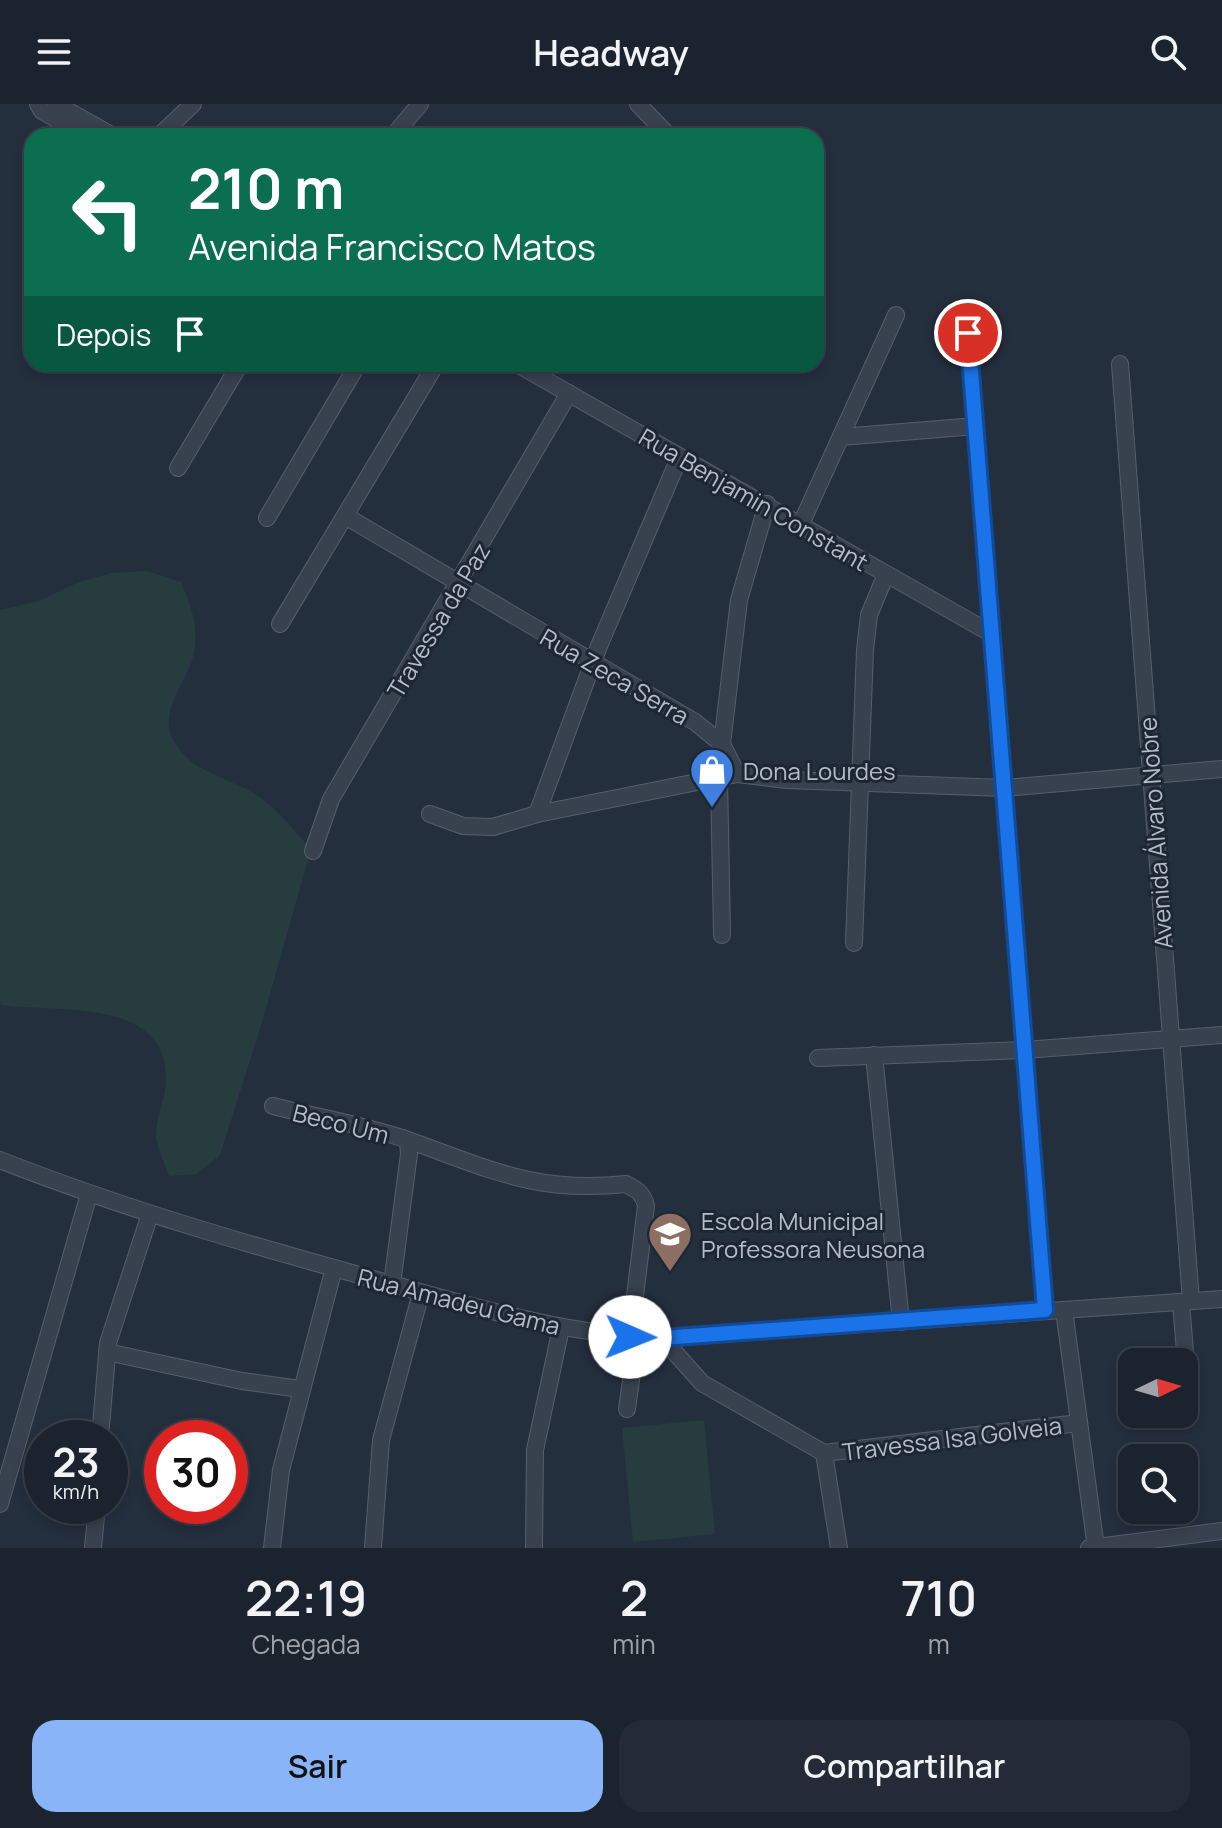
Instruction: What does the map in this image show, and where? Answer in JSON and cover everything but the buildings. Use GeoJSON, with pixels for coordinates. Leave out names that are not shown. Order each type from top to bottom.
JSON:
{"type":"FeatureCollection","features":[{"type":"Feature","properties":{"kind":"street"},"geometry":{"type":"LineString","coordinates":[[38,104],[42,111],[72,128]]}},
{"type":"Feature","properties":{"kind":"street"},"geometry":{"type":"LineString","coordinates":[[56,104],[99,128]]}},
{"type":"Feature","properties":{"kind":"street"},"geometry":{"type":"LineString","coordinates":[[168,128],[193,104]]}},
{"type":"Feature","properties":{"kind":"street"},"geometry":{"type":"LineString","coordinates":[[400,128],[420,104]]}},
{"type":"Feature","properties":{"kind":"street"},"geometry":{"type":"LineString","coordinates":[[638,104],[661,128]]}},
{"type":"Feature","properties":{"kind":"street"},"geometry":{"type":"LineString","coordinates":[[801,524],[896,315]]}},
{"type":"Feature","properties":{"kind":"street"},"geometry":{"type":"LineString","coordinates":[[968,333],[1045,1310]]}},
{"type":"Feature","properties":{"kind":"street","name":"Avenida Álvaro Nobre"},"geometry":{"type":"LineString","coordinates":[[1120,364],[1171,1039],[1188,1348]]}},
{"type":"Feature","properties":{"kind":"street"},"geometry":{"type":"LineString","coordinates":[[178,468],[235,372]]}},
{"type":"Feature","properties":{"kind":"street"},"geometry":{"type":"LineString","coordinates":[[267,518],[353,372]]}},
{"type":"Feature","properties":{"kind":"street"},"geometry":{"type":"LineString","coordinates":[[280,624],[431,372]]}},
{"type":"Feature","properties":{"kind":"street","name":"Rua Benjamin Constant"},"geometry":{"type":"LineString","coordinates":[[531,372],[992,634]]}},
{"type":"Feature","properties":{"kind":"street","name":"Travessa da Paz"},"geometry":{"type":"LineString","coordinates":[[313,851],[331,799],[459,586],[569,393]]}},
{"type":"Feature","properties":{"kind":"street"},"geometry":{"type":"LineString","coordinates":[[841,437],[976,426]]}},
{"type":"Feature","properties":{"kind":"street"},"geometry":{"type":"LineString","coordinates":[[537,814],[594,662],[679,458]]}},
{"type":"Feature","properties":{"kind":"street"},"geometry":{"type":"LineString","coordinates":[[722,744],[739,600],[767,504]]}},
{"type":"Feature","properties":{"kind":"street","name":"Rua Zeca Serra"},"geometry":{"type":"LineString","coordinates":[[347,517],[459,586],[695,722],[722,744],[737,774]]}},
{"type":"Feature","properties":{"kind":"street"},"geometry":{"type":"LineString","coordinates":[[854,943],[868,624],[886,574]]}},
{"type":"Feature","properties":{"kind":"street"},"geometry":{"type":"LineString","coordinates":[[430,814],[463,826],[481,828],[737,774],[862,784],[1004,788],[1222,769]]}},
{"type":"Feature","properties":{"kind":"street"},"geometry":{"type":"LineString","coordinates":[[719,779],[722,935]]}},
{"type":"Feature","properties":{"kind":"street"},"geometry":{"type":"LineString","coordinates":[[818,1058],[1025,1050],[1222,1035]]}},
{"type":"Feature","properties":{"kind":"street"},"geometry":{"type":"LineString","coordinates":[[874,1055],[901,1322]]}},
{"type":"Feature","properties":{"kind":"street","name":"Beco Um"},"geometry":{"type":"LineString","coordinates":[[273,1106],[408,1141],[409,1154],[392,1284]]}},
{"type":"Feature","properties":{"kind":"street"},"geometry":{"type":"LineString","coordinates":[[403,1138],[514,1178],[566,1188],[626,1184],[645,1199],[627,1409]]}},
{"type":"Feature","properties":{"kind":"street","name":"Rua Amadeu Gama"},"geometry":{"type":"LineString","coordinates":[[0,1160],[150,1214],[421,1293],[561,1328],[634,1337],[662,1338],[1222,1299]]}},
{"type":"Feature","properties":{"kind":"street"},"geometry":{"type":"LineString","coordinates":[[0,1504],[89,1194]]}},
{"type":"Feature","properties":{"kind":"street"},"geometry":{"type":"LineString","coordinates":[[101,1420],[107,1352],[122,1293],[150,1214]]}},
{"type":"Feature","properties":{"kind":"street"},"geometry":{"type":"LineString","coordinates":[[272,1548],[276,1495],[300,1389],[334,1268]]}},
{"type":"Feature","properties":{"kind":"street"},"geometry":{"type":"LineString","coordinates":[[373,1548],[381,1440],[421,1293]]}},
{"type":"Feature","properties":{"kind":"street"},"geometry":{"type":"LineString","coordinates":[[1064,1310],[1093,1548],[1222,1531]]}},
{"type":"Feature","properties":{"kind":"street"},"geometry":{"type":"LineString","coordinates":[[534,1548],[535,1450],[561,1328]]}},
{"type":"Feature","properties":{"kind":"street"},"geometry":{"type":"LineString","coordinates":[[662,1338],[702,1383],[824,1453],[839,1548]]}},
{"type":"Feature","properties":{"kind":"street"},"geometry":{"type":"LineString","coordinates":[[107,1352],[242,1381],[300,1389]]}},
{"type":"Feature","properties":{"kind":"street","name":"Travessa Isa Golveia"},"geometry":{"type":"LineString","coordinates":[[824,1453],[1079,1423]]}},
{"type":"Feature","properties":{"kind":"street"},"geometry":{"type":"LineString","coordinates":[[93,1548],[95,1524]]}},
{"type":"Feature","properties":{"kind":"green space"},"geometry":{"type":"Polygon","coordinates":[[[147,571],[181,582],[195,625],[194,653],[169,718],[173,740],[180,751],[199,766],[261,798],[311,849],[263,1019],[220,1155],[197,1174],[169,1176],[156,1135],[166,1080],[162,1053],[149,1034],[129,1021],[104,1014],[1,1005],[0,1001],[0,610],[39,601],[79,582],[112,573],[147,571]]]}},
{"type":"Feature","properties":{"kind":"green space"},"geometry":{"type":"Polygon","coordinates":[[[704,1420],[715,1534],[633,1542],[622,1428],[704,1420]]]}},
{"type":"Feature","properties":{"kind":"place","name":"Dona Lourdes"},"geometry":{"type":"Point","coordinates":[712,809]}},
{"type":"Feature","properties":{"kind":"place","name":"Escola Municipal Professora Neusona"},"geometry":{"type":"Point","coordinates":[670,1273]}},
{"type":"Feature","properties":{"kind":"route"},"geometry":{"type":"LineString","coordinates":[[630,1337],[662,1338],[1045,1310],[968,333]]}}]}
